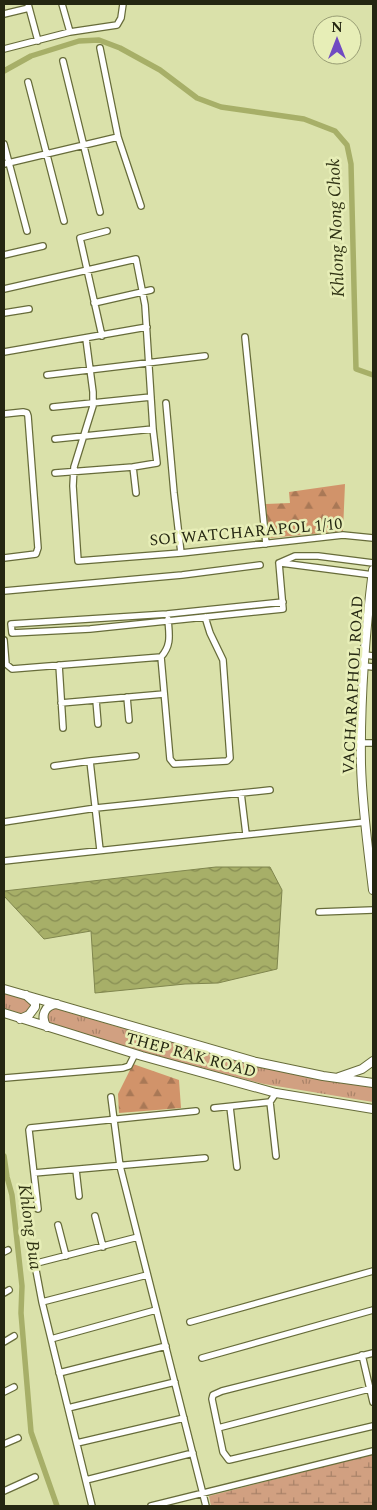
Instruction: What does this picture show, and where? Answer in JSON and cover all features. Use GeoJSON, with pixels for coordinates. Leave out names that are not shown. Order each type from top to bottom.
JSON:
{"type":"FeatureCollection","features":[{"type":"Feature","properties":{"kind":"main road","name":"VACHARAPHOL ROAD"},"geometry":{"type":"LineString","coordinates":[[373,570],[369,655],[364,666],[361,743],[373,890]]}},
{"type":"Feature","properties":{"kind":"main road","name":"THEP RAK ROAD"},"geometry":{"type":"LineString","coordinates":[[4,989],[256,1062],[373,1083]]}},
{"type":"Feature","properties":{"kind":"main road"},"geometry":{"type":"LineString","coordinates":[[20,1019],[28,1015],[35,1007],[32,999],[25,994]]}},
{"type":"Feature","properties":{"kind":"main road"},"geometry":{"type":"LineString","coordinates":[[47,1028],[44,1024],[44,1011],[52,1004],[58,1004]]}},
{"type":"Feature","properties":{"kind":"main road","name":"THEP RAK ROAD"},"geometry":{"type":"LineString","coordinates":[[4,1014],[135,1054],[276,1093],[373,1109]]}},
{"type":"Feature","properties":{"kind":"main road"},"geometry":{"type":"LineString","coordinates":[[337,1078],[362,1069],[373,1061]]}},
{"type":"Feature","properties":{"kind":"main road"},"geometry":{"type":"LineString","coordinates":[[364,1108],[373,1115]]}},
{"type":"Feature","properties":{"kind":"street"},"geometry":{"type":"LineString","coordinates":[[62,4],[70,32]]}},
{"type":"Feature","properties":{"kind":"street"},"geometry":{"type":"LineString","coordinates":[[4,49],[70,32],[117,25],[121,18],[123,4]]}},
{"type":"Feature","properties":{"kind":"street"},"geometry":{"type":"LineString","coordinates":[[4,14],[29,6],[38,41]]}},
{"type":"Feature","properties":{"kind":"street"},"geometry":{"type":"LineString","coordinates":[[100,48],[118,137],[141,206]]}},
{"type":"Feature","properties":{"kind":"street"},"geometry":{"type":"LineString","coordinates":[[62,61],[100,212]]}},
{"type":"Feature","properties":{"kind":"street"},"geometry":{"type":"LineString","coordinates":[[28,82],[64,221]]}},
{"type":"Feature","properties":{"kind":"street"},"geometry":{"type":"LineString","coordinates":[[6,164],[118,137]]}},
{"type":"Feature","properties":{"kind":"street"},"geometry":{"type":"LineString","coordinates":[[4,144],[6,164],[26,231]]}},
{"type":"Feature","properties":{"kind":"street"},"geometry":{"type":"LineString","coordinates":[[102,336],[80,238],[107,231]]}},
{"type":"Feature","properties":{"kind":"street"},"geometry":{"type":"LineString","coordinates":[[4,255],[43,246]]}},
{"type":"Feature","properties":{"kind":"street"},"geometry":{"type":"LineString","coordinates":[[4,289],[136,259],[147,327],[153,429],[158,463],[55,473]]}},
{"type":"Feature","properties":{"kind":"street"},"geometry":{"type":"LineString","coordinates":[[94,303],[151,290]]}},
{"type":"Feature","properties":{"kind":"street"},"geometry":{"type":"LineString","coordinates":[[4,314],[29,309]]}},
{"type":"Feature","properties":{"kind":"street"},"geometry":{"type":"LineString","coordinates":[[4,352],[147,327]]}},
{"type":"Feature","properties":{"kind":"street"},"geometry":{"type":"LineString","coordinates":[[245,337],[266,544]]}},
{"type":"Feature","properties":{"kind":"street"},"geometry":{"type":"LineString","coordinates":[[74,472],[93,402],[86,339]]}},
{"type":"Feature","properties":{"kind":"street"},"geometry":{"type":"LineString","coordinates":[[48,375],[205,356]]}},
{"type":"Feature","properties":{"kind":"street"},"geometry":{"type":"LineString","coordinates":[[53,407],[151,397]]}},
{"type":"Feature","properties":{"kind":"street"},"geometry":{"type":"LineString","coordinates":[[166,403],[174,493],[182,553]]}},
{"type":"Feature","properties":{"kind":"street"},"geometry":{"type":"LineString","coordinates":[[4,414],[23,412],[27,413],[28,416],[38,548],[36,554],[4,558]]}},
{"type":"Feature","properties":{"kind":"street"},"geometry":{"type":"LineString","coordinates":[[55,439],[153,429]]}},
{"type":"Feature","properties":{"kind":"street"},"geometry":{"type":"LineString","coordinates":[[134,466],[136,493]]}},
{"type":"Feature","properties":{"kind":"street","name":"SOI WATCHARAPOL 1/10"},"geometry":{"type":"LineString","coordinates":[[74,472],[73,486],[78,561],[182,553],[343,535],[373,538]]}},
{"type":"Feature","properties":{"kind":"street"},"geometry":{"type":"LineString","coordinates":[[279,562],[295,556],[318,556],[373,563]]}},
{"type":"Feature","properties":{"kind":"street"},"geometry":{"type":"LineString","coordinates":[[279,562],[373,575]]}},
{"type":"Feature","properties":{"kind":"street"},"geometry":{"type":"LineString","coordinates":[[279,562],[283,602],[283,609],[90,629],[12,633],[11,624],[167,614],[283,602]]}},
{"type":"Feature","properties":{"kind":"street"},"geometry":{"type":"LineString","coordinates":[[4,591],[172,576],[260,565]]}},
{"type":"Feature","properties":{"kind":"street"},"geometry":{"type":"LineString","coordinates":[[161,657],[171,762],[174,764],[229,760],[223,660],[205,618],[204,609]]}},
{"type":"Feature","properties":{"kind":"street"},"geometry":{"type":"LineString","coordinates":[[4,640],[6,664],[12,669],[161,657],[168,650],[167,614]]}},
{"type":"Feature","properties":{"kind":"street"},"geometry":{"type":"LineString","coordinates":[[90,620],[90,629]]}},
{"type":"Feature","properties":{"kind":"street"},"geometry":{"type":"LineString","coordinates":[[59,665],[63,728]]}},
{"type":"Feature","properties":{"kind":"street"},"geometry":{"type":"LineString","coordinates":[[364,666],[373,667]]}},
{"type":"Feature","properties":{"kind":"street"},"geometry":{"type":"LineString","coordinates":[[62,703],[164,694]]}},
{"type":"Feature","properties":{"kind":"street"},"geometry":{"type":"LineString","coordinates":[[128,697],[129,720]]}},
{"type":"Feature","properties":{"kind":"street"},"geometry":{"type":"LineString","coordinates":[[96,700],[98,724]]}},
{"type":"Feature","properties":{"kind":"street"},"geometry":{"type":"LineString","coordinates":[[361,743],[373,743]]}},
{"type":"Feature","properties":{"kind":"street"},"geometry":{"type":"LineString","coordinates":[[54,766],[136,756]]}},
{"type":"Feature","properties":{"kind":"street"},"geometry":{"type":"LineString","coordinates":[[90,761],[100,850]]}},
{"type":"Feature","properties":{"kind":"street"},"geometry":{"type":"LineString","coordinates":[[4,822],[96,808],[270,790]]}},
{"type":"Feature","properties":{"kind":"street"},"geometry":{"type":"LineString","coordinates":[[240,793],[246,834]]}},
{"type":"Feature","properties":{"kind":"street"},"geometry":{"type":"LineString","coordinates":[[4,861],[366,822]]}},
{"type":"Feature","properties":{"kind":"street"},"geometry":{"type":"LineString","coordinates":[[319,912],[373,910]]}},
{"type":"Feature","properties":{"kind":"street"},"geometry":{"type":"LineString","coordinates":[[5,1078],[123,1068],[129,1066],[135,1054]]}},
{"type":"Feature","properties":{"kind":"street"},"geometry":{"type":"LineString","coordinates":[[276,1093],[270,1102],[276,1156]]}},
{"type":"Feature","properties":{"kind":"street"},"geometry":{"type":"LineString","coordinates":[[111,1097],[120,1166],[206,1506]]}},
{"type":"Feature","properties":{"kind":"street"},"geometry":{"type":"LineString","coordinates":[[214,1108],[270,1102]]}},
{"type":"Feature","properties":{"kind":"street"},"geometry":{"type":"LineString","coordinates":[[230,1107],[237,1168]]}},
{"type":"Feature","properties":{"kind":"street"},"geometry":{"type":"LineString","coordinates":[[38,1209],[30,1128],[196,1111]]}},
{"type":"Feature","properties":{"kind":"street"},"geometry":{"type":"LineString","coordinates":[[34,1173],[205,1158]]}},
{"type":"Feature","properties":{"kind":"street"},"geometry":{"type":"LineString","coordinates":[[76,1170],[79,1196]]}},
{"type":"Feature","properties":{"kind":"street"},"geometry":{"type":"LineString","coordinates":[[95,1216],[103,1247]]}},
{"type":"Feature","properties":{"kind":"street"},"geometry":{"type":"LineString","coordinates":[[58,1225],[66,1256]]}},
{"type":"Feature","properties":{"kind":"street"},"geometry":{"type":"LineString","coordinates":[[92,1506],[42,1302],[35,1265],[138,1237]]}},
{"type":"Feature","properties":{"kind":"street"},"geometry":{"type":"LineString","coordinates":[[190,1322],[373,1270]]}},
{"type":"Feature","properties":{"kind":"street"},"geometry":{"type":"LineString","coordinates":[[42,1302],[147,1275]]}},
{"type":"Feature","properties":{"kind":"street"},"geometry":{"type":"LineString","coordinates":[[51,1339],[156,1310]]}},
{"type":"Feature","properties":{"kind":"street"},"geometry":{"type":"LineString","coordinates":[[202,1358],[373,1310]]}},
{"type":"Feature","properties":{"kind":"street"},"geometry":{"type":"LineString","coordinates":[[4,1342],[14,1336]]}},
{"type":"Feature","properties":{"kind":"street"},"geometry":{"type":"LineString","coordinates":[[59,1373],[166,1346]]}},
{"type":"Feature","properties":{"kind":"street"},"geometry":{"type":"LineString","coordinates":[[373,1353],[217,1392],[213,1395],[212,1399],[223,1452],[229,1460],[373,1426]]}},
{"type":"Feature","properties":{"kind":"street"},"geometry":{"type":"LineString","coordinates":[[362,1355],[372,1388],[373,1402]]}},
{"type":"Feature","properties":{"kind":"street"},"geometry":{"type":"LineString","coordinates":[[68,1408],[174,1382]]}},
{"type":"Feature","properties":{"kind":"street"},"geometry":{"type":"LineString","coordinates":[[4,1392],[14,1388]]}},
{"type":"Feature","properties":{"kind":"street"},"geometry":{"type":"LineString","coordinates":[[218,1428],[372,1388]]}},
{"type":"Feature","properties":{"kind":"street"},"geometry":{"type":"LineString","coordinates":[[77,1443],[184,1418]]}},
{"type":"Feature","properties":{"kind":"street"},"geometry":{"type":"LineString","coordinates":[[4,1444],[18,1438]]}},
{"type":"Feature","properties":{"kind":"street"},"geometry":{"type":"LineString","coordinates":[[151,1506],[373,1451]]}},
{"type":"Feature","properties":{"kind":"street"},"geometry":{"type":"LineString","coordinates":[[86,1480],[193,1453]]}},
{"type":"Feature","properties":{"kind":"street"},"geometry":{"type":"LineString","coordinates":[[4,1491],[35,1477]]}},
{"type":"Feature","properties":{"kind":"green space"},"geometry":{"type":"Polygon","coordinates":[[[345,484],[343,531],[269,538],[266,504],[290,503],[289,492],[345,484]]]}},
{"type":"Feature","properties":{"kind":"green space"},"geometry":{"type":"Polygon","coordinates":[[[4,993],[26,999],[32,1006],[28,1013],[23,1014],[4,1008],[4,993]]]}},
{"type":"Feature","properties":{"kind":"green space"},"geometry":{"type":"Polygon","coordinates":[[[54,1008],[230,1060],[287,1073],[373,1087],[373,1102],[264,1084],[175,1061],[48,1023],[46,1020],[47,1011],[54,1008]]]}},
{"type":"Feature","properties":{"kind":"green space"},"geometry":{"type":"Polygon","coordinates":[[[133,1064],[179,1080],[181,1108],[119,1113],[118,1094],[133,1064]]]}},
{"type":"Feature","properties":{"kind":"green space"},"geometry":{"type":"Polygon","coordinates":[[[373,1454],[373,1506],[211,1506],[209,1496],[373,1454]]]}},
{"type":"Feature","properties":{"kind":"water"},"geometry":{"type":"Polygon","coordinates":[[[216,867],[270,867],[282,890],[277,969],[218,983],[185,984],[95,993],[91,931],[44,939],[4,896],[4,891],[216,867]]]}},
{"type":"Feature","properties":{"kind":"waterway","name":"Khlong Nong Chok"},"geometry":{"type":"LineString","coordinates":[[4,71],[31,56],[79,41],[99,40],[120,48],[160,70],[197,98],[221,107],[304,119],[335,131],[347,145],[351,164],[356,369],[373,375]]}},
{"type":"Feature","properties":{"kind":"waterway","name":"Khlong Bua"},"geometry":{"type":"LineString","coordinates":[[4,1156],[12,1195],[22,1286],[21,1313],[31,1432],[57,1506]]}}]}
